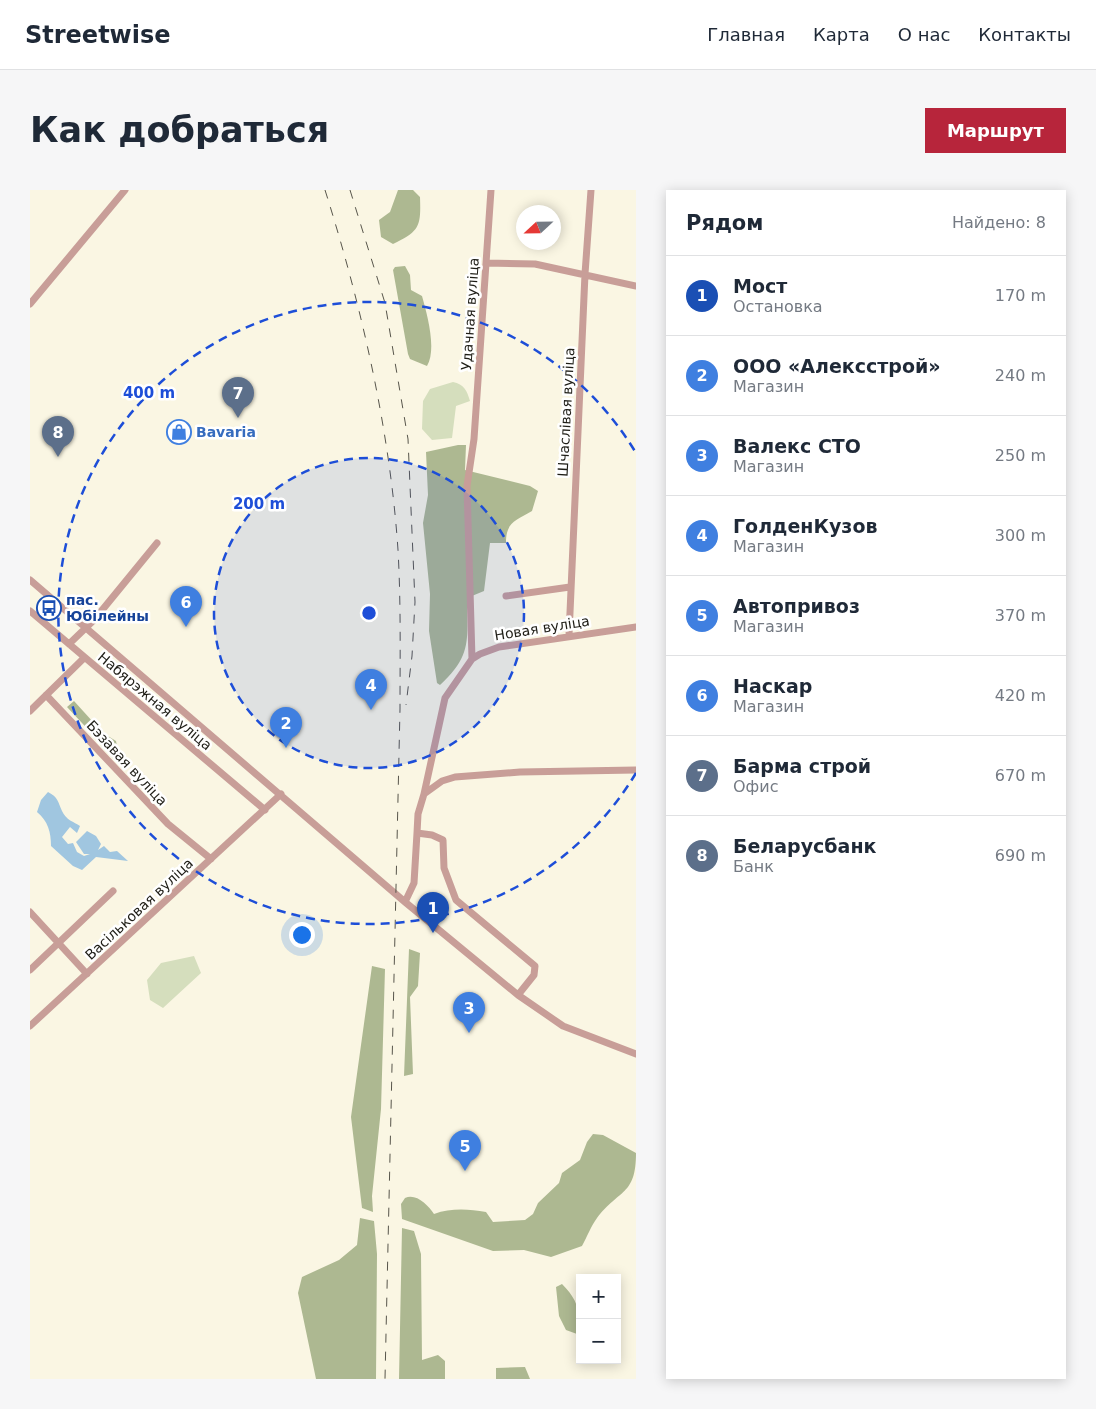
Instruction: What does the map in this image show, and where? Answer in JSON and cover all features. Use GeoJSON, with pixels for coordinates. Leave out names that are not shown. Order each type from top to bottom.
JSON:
{"type":"FeatureCollection","features":[{"type":"Feature","properties":{"kind":"street"},"geometry":{"type":"LineString","coordinates":[[30,304],[125,190]]}},
{"type":"Feature","properties":{"kind":"street","name":"Удачная вуліца"},"geometry":{"type":"LineString","coordinates":[[472,659],[467,486],[474,439],[491,190]]}},
{"type":"Feature","properties":{"kind":"street","name":"Шчаслівая вуліца"},"geometry":{"type":"LineString","coordinates":[[568,635],[585,274],[591,190]]}},
{"type":"Feature","properties":{"kind":"street"},"geometry":{"type":"LineString","coordinates":[[486,263],[535,264],[636,286]]}},
{"type":"Feature","properties":{"kind":"street"},"geometry":{"type":"LineString","coordinates":[[69,644],[98,613],[156,543]]}},
{"type":"Feature","properties":{"kind":"street"},"geometry":{"type":"LineString","coordinates":[[30,580],[405,902],[518,995],[563,1026],[636,1054]]}},
{"type":"Feature","properties":{"kind":"street"},"geometry":{"type":"LineString","coordinates":[[506,596],[570,588]]}},
{"type":"Feature","properties":{"kind":"street","name":"Набярэжная вуліца"},"geometry":{"type":"LineString","coordinates":[[30,611],[265,810]]}},
{"type":"Feature","properties":{"kind":"street","name":"Новая вуліца"},"geometry":{"type":"LineString","coordinates":[[472,659],[499,647],[568,635],[636,627]]}},
{"type":"Feature","properties":{"kind":"street"},"geometry":{"type":"LineString","coordinates":[[30,711],[84,658]]}},
{"type":"Feature","properties":{"kind":"street"},"geometry":{"type":"LineString","coordinates":[[405,902],[414,883],[418,814],[445,698],[472,659]]}},
{"type":"Feature","properties":{"kind":"street","name":"Бэзавая вуліца"},"geometry":{"type":"LineString","coordinates":[[46,695],[168,824],[211,859]]}},
{"type":"Feature","properties":{"kind":"street"},"geometry":{"type":"LineString","coordinates":[[424,794],[442,781],[474,774],[636,770]]}},
{"type":"Feature","properties":{"kind":"street","name":"Васільковая вуліца"},"geometry":{"type":"LineString","coordinates":[[30,1026],[281,794]]}},
{"type":"Feature","properties":{"kind":"street"},"geometry":{"type":"LineString","coordinates":[[417,833],[432,834],[443,840],[444,868],[456,900],[535,966],[534,975],[518,995]]}},
{"type":"Feature","properties":{"kind":"street"},"geometry":{"type":"LineString","coordinates":[[30,970],[113,891]]}},
{"type":"Feature","properties":{"kind":"street"},"geometry":{"type":"LineString","coordinates":[[30,912],[87,974]]}},
{"type":"Feature","properties":{"kind":"green space"},"geometry":{"type":"Polygon","coordinates":[[[398,190],[413,190],[420,197],[420,215],[414,231],[393,244],[381,237],[379,220],[390,212],[398,190]]]}},
{"type":"Feature","properties":{"kind":"green space"},"geometry":{"type":"Polygon","coordinates":[[[405,266],[410,275],[411,290],[422,296],[428,322],[431,350],[427,366],[410,359],[408,354],[393,270],[395,267],[405,266]]]}},
{"type":"Feature","properties":{"kind":"green space"},"geometry":{"type":"Polygon","coordinates":[[[453,382],[460,384],[464,388],[470,401],[456,406],[452,438],[432,440],[422,429],[423,401],[430,389],[453,382]]]}},
{"type":"Feature","properties":{"kind":"green space"},"geometry":{"type":"Polygon","coordinates":[[[466,445],[465,470],[530,486],[538,491],[532,511],[516,520],[510,526],[506,536],[506,543],[490,543],[484,591],[467,598],[467,635],[463,655],[451,674],[440,685],[437,683],[429,631],[430,594],[423,523],[428,495],[426,452],[466,445]]]}},
{"type":"Feature","properties":{"kind":"green space"},"geometry":{"type":"Polygon","coordinates":[[[74,701],[103,733],[116,741],[119,757],[111,754],[67,707],[74,701]]]}},
{"type":"Feature","properties":{"kind":"green space"},"geometry":{"type":"Polygon","coordinates":[[[409,949],[420,953],[418,986],[410,997],[413,1074],[404,1076],[409,949]]]}},
{"type":"Feature","properties":{"kind":"green space"},"geometry":{"type":"Polygon","coordinates":[[[194,956],[201,973],[163,1008],[150,1000],[147,980],[161,963],[194,956]]]}},
{"type":"Feature","properties":{"kind":"green space"},"geometry":{"type":"Polygon","coordinates":[[[372,966],[385,969],[381,1109],[372,1196],[373,1212],[362,1208],[351,1117],[372,966]]]}},
{"type":"Feature","properties":{"kind":"green space"},"geometry":{"type":"Polygon","coordinates":[[[593,1134],[603,1135],[636,1153],[635,1167],[633,1177],[625,1191],[597,1218],[582,1246],[551,1257],[524,1250],[493,1251],[402,1219],[401,1204],[405,1198],[413,1197],[421,1201],[434,1214],[453,1210],[466,1210],[486,1212],[493,1222],[525,1220],[533,1214],[538,1203],[559,1183],[562,1173],[580,1160],[587,1142],[593,1134]]]}},
{"type":"Feature","properties":{"kind":"green space"},"geometry":{"type":"Polygon","coordinates":[[[360,1218],[374,1221],[377,1254],[376,1379],[316,1379],[298,1293],[302,1277],[339,1260],[357,1245],[360,1218]]]}},
{"type":"Feature","properties":{"kind":"green space"},"geometry":{"type":"Polygon","coordinates":[[[402,1228],[414,1231],[421,1254],[422,1360],[438,1355],[445,1361],[445,1379],[399,1379],[402,1228]]]}},
{"type":"Feature","properties":{"kind":"green space"},"geometry":{"type":"Polygon","coordinates":[[[562,1284],[575,1301],[576,1334],[566,1330],[559,1316],[556,1287],[562,1284]]]}},
{"type":"Feature","properties":{"kind":"green space"},"geometry":{"type":"Polygon","coordinates":[[[525,1367],[530,1379],[496,1379],[496,1368],[525,1367]]]}},
{"type":"Feature","properties":{"kind":"water"},"geometry":{"type":"Polygon","coordinates":[[[48,792],[56,798],[66,817],[80,826],[77,833],[70,827],[62,837],[68,844],[73,843],[77,852],[84,856],[90,854],[84,854],[76,842],[87,831],[96,836],[101,844],[98,850],[104,846],[110,852],[117,851],[128,861],[96,857],[82,870],[73,866],[51,846],[48,827],[44,819],[37,812],[41,800],[48,792]]]}},
{"type":"Feature","properties":{"kind":"railway"},"geometry":{"type":"LineString","coordinates":[[325,190],[362,322],[372,368],[388,459],[398,550],[400,709],[385,1379]]}},
{"type":"Feature","properties":{"kind":"railway"},"geometry":{"type":"LineString","coordinates":[[350,190],[385,303],[408,439],[415,602],[412,656],[406,705]]}},
{"type":"Feature","properties":{"kind":"place","name":"Барма строй"},"geometry":{"type":"Point","coordinates":[238,418]}},
{"type":"Feature","properties":{"kind":"place","name":"Bavaria"},"geometry":{"type":"Point","coordinates":[179,432]}},
{"type":"Feature","properties":{"kind":"place","name":"Беларусбанк"},"geometry":{"type":"Point","coordinates":[58,457]}},
{"type":"Feature","properties":{"kind":"place","name":"пас. Юбілейны"},"geometry":{"type":"Point","coordinates":[49,608]}},
{"type":"Feature","properties":{"kind":"place","name":"Наскар"},"geometry":{"type":"Point","coordinates":[186,627]}},
{"type":"Feature","properties":{"kind":"place","name":"ГолденКузов"},"geometry":{"type":"Point","coordinates":[371,710]}},
{"type":"Feature","properties":{"kind":"place","name":"ООО «Алексстрой»"},"geometry":{"type":"Point","coordinates":[286,748]}},
{"type":"Feature","properties":{"kind":"place","name":"Мост"},"geometry":{"type":"Point","coordinates":[433,933]}},
{"type":"Feature","properties":{"kind":"place","name":"Валекс СТО"},"geometry":{"type":"Point","coordinates":[469,1033]}},
{"type":"Feature","properties":{"kind":"place","name":"Автопривоз"},"geometry":{"type":"Point","coordinates":[465,1171]}}]}
